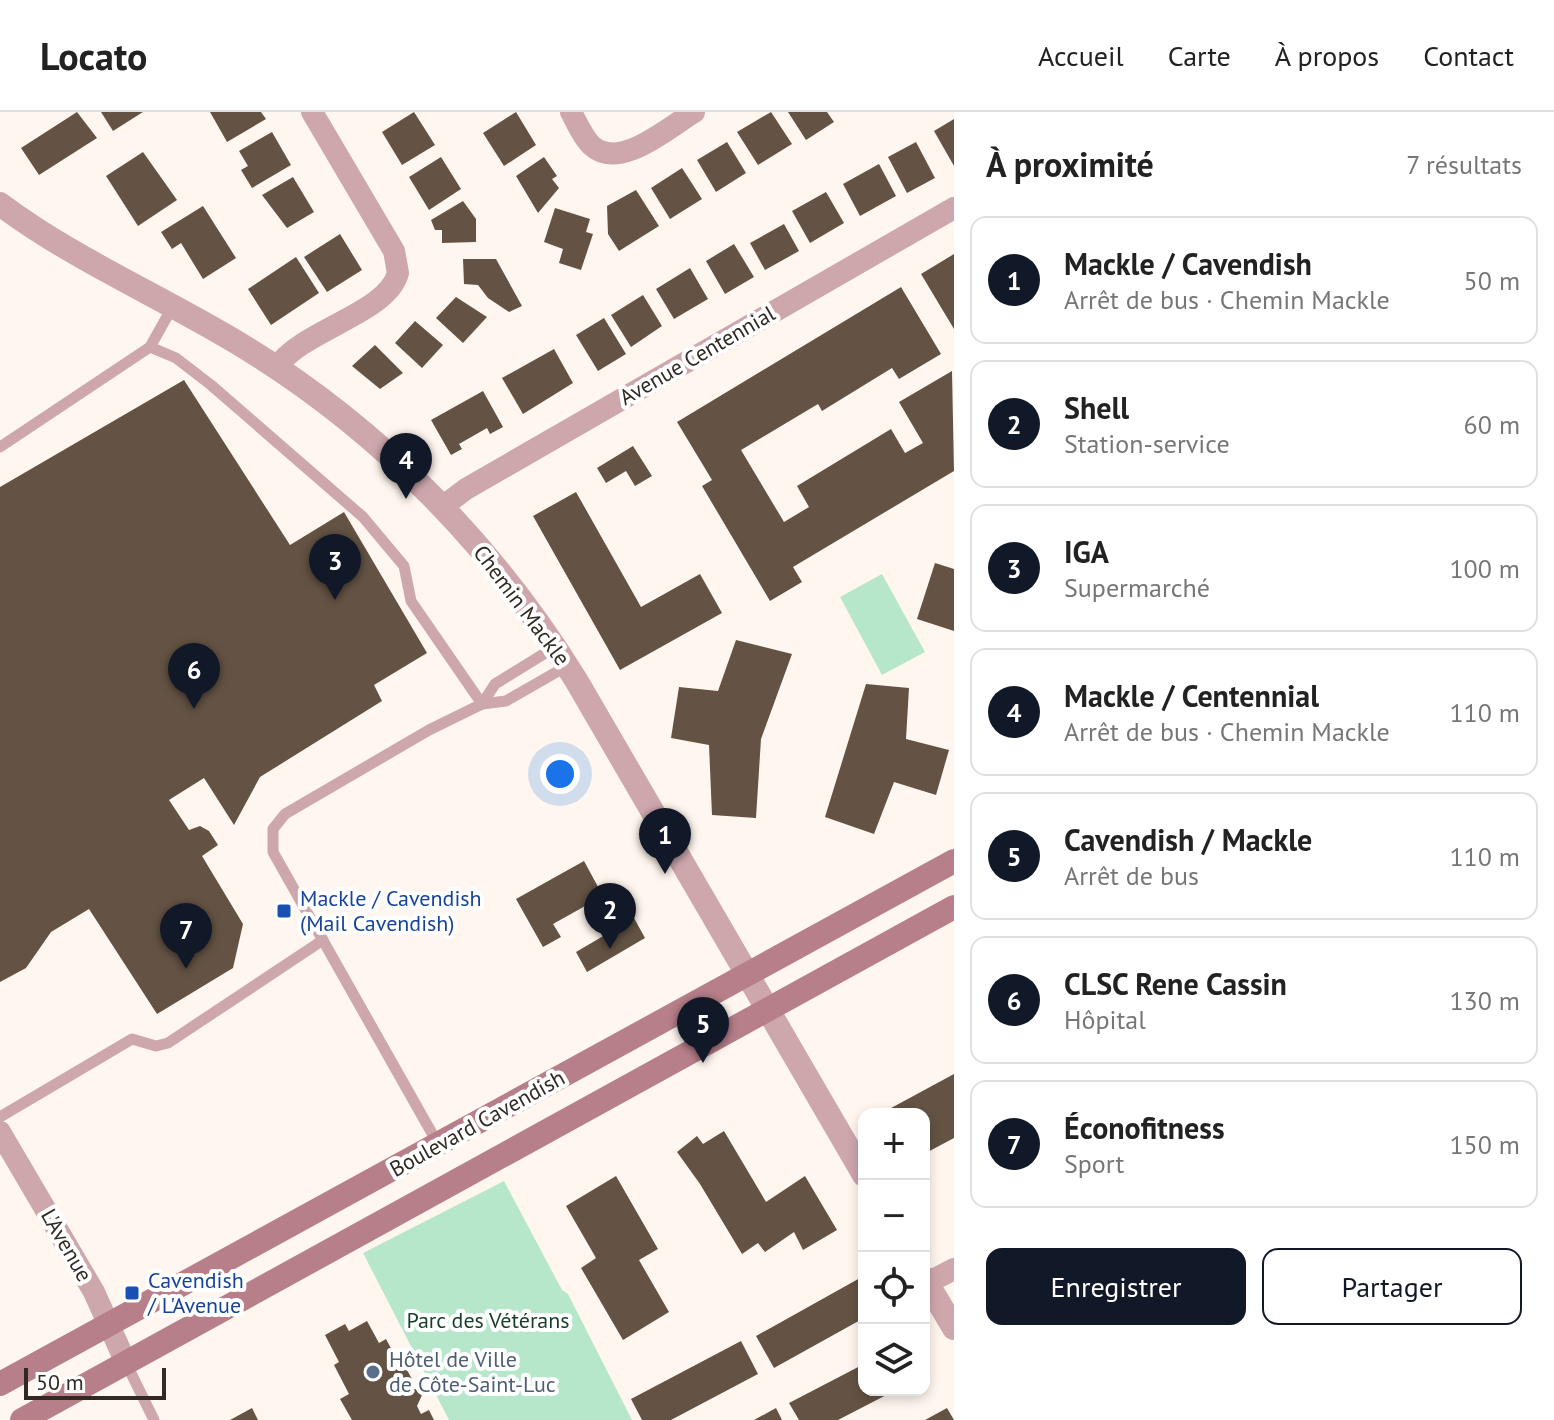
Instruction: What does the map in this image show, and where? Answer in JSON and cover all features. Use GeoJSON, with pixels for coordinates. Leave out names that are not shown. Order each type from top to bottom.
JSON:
{"type":"FeatureCollection","features":[{"type":"Feature","properties":{"kind":"main road","name":"Boulevard Cavendish"},"geometry":{"type":"LineString","coordinates":[[0,1384],[954,861]]}},
{"type":"Feature","properties":{"kind":"main road","name":"Boulevard Cavendish"},"geometry":{"type":"LineString","coordinates":[[22,1420],[954,907]]}},
{"type":"Feature","properties":{"kind":"street"},"geometry":{"type":"LineString","coordinates":[[277,367],[297,346],[387,292],[398,273],[394,251],[312,112]]}},
{"type":"Feature","properties":{"kind":"street"},"geometry":{"type":"LineString","coordinates":[[571,112],[593,147],[615,154],[631,150],[694,112]]}},
{"type":"Feature","properties":{"kind":"street","name":"Chemin Mackle"},"geometry":{"type":"LineString","coordinates":[[0,204],[72,251],[277,367],[373,440],[442,507],[501,573],[561,656],[858,1165]]}},
{"type":"Feature","properties":{"kind":"street","name":"Avenue Centennial"},"geometry":{"type":"LineString","coordinates":[[442,507],[466,489],[954,208]]}},
{"type":"Feature","properties":{"kind":"street","name":"L'Avenue"},"geometry":{"type":"LineString","coordinates":[[0,1132],[94,1292],[126,1363]]}},
{"type":"Feature","properties":{"kind":"street"},"geometry":{"type":"LineString","coordinates":[[930,1279],[954,1269]]}},
{"type":"Feature","properties":{"kind":"street"},"geometry":{"type":"LineString","coordinates":[[930,1289],[954,1328]]}},
{"type":"Feature","properties":{"kind":"lane"},"geometry":{"type":"LineString","coordinates":[[0,447],[150,347],[173,306]]}},
{"type":"Feature","properties":{"kind":"lane"},"geometry":{"type":"LineString","coordinates":[[150,347],[176,358],[211,385],[363,517],[404,566],[411,601],[482,704]]}},
{"type":"Feature","properties":{"kind":"lane"},"geometry":{"type":"LineString","coordinates":[[482,704],[495,684],[561,656]]}},
{"type":"Feature","properties":{"kind":"lane"},"geometry":{"type":"LineString","coordinates":[[438,1144],[273,852],[273,829],[285,814],[482,704],[506,701],[561,656]]}},
{"type":"Feature","properties":{"kind":"lane"},"geometry":{"type":"LineString","coordinates":[[0,1117],[132,1039],[156,1046],[168,1043],[323,940]]}},
{"type":"Feature","properties":{"kind":"lane"},"geometry":{"type":"LineString","coordinates":[[126,1363],[154,1420]]}},
{"type":"Feature","properties":{"kind":"green space"},"geometry":{"type":"Polygon","coordinates":[[[882,574],[925,652],[882,675],[840,597],[882,574]]]}},
{"type":"Feature","properties":{"kind":"green space","name":"Parc des Vétérans"},"geometry":{"type":"Polygon","coordinates":[[[504,1181],[562,1290],[568,1294],[632,1420],[449,1420],[363,1253],[504,1181]]]}},
{"type":"Feature","properties":{"kind":"building"},"geometry":{"type":"Polygon","coordinates":[[[77,112],[97,138],[39,175],[21,148],[77,112]]]}},
{"type":"Feature","properties":{"kind":"building"},"geometry":{"type":"Polygon","coordinates":[[[101,112],[143,112],[113,131],[101,112]]]}},
{"type":"Feature","properties":{"kind":"building"},"geometry":{"type":"Polygon","coordinates":[[[210,112],[261,112],[266,119],[227,142],[210,112]]]}},
{"type":"Feature","properties":{"kind":"building"},"geometry":{"type":"Polygon","coordinates":[[[414,112],[435,145],[402,165],[382,132],[414,112]]]}},
{"type":"Feature","properties":{"kind":"building"},"geometry":{"type":"Polygon","coordinates":[[[516,112],[536,145],[504,166],[483,133],[516,112]]]}},
{"type":"Feature","properties":{"kind":"building"},"geometry":{"type":"Polygon","coordinates":[[[771,112],[792,144],[758,165],[737,132],[771,112]]]}},
{"type":"Feature","properties":{"kind":"building"},"geometry":{"type":"Polygon","coordinates":[[[788,112],[827,112],[834,122],[806,140],[788,112]]]}},
{"type":"Feature","properties":{"kind":"building"},"geometry":{"type":"Polygon","coordinates":[[[954,119],[954,166],[934,131],[954,119]]]}},
{"type":"Feature","properties":{"kind":"building"},"geometry":{"type":"Polygon","coordinates":[[[272,132],[291,165],[252,188],[241,170],[248,166],[239,151],[272,132]]]}},
{"type":"Feature","properties":{"kind":"building"},"geometry":{"type":"Polygon","coordinates":[[[727,142],[746,173],[716,192],[697,160],[727,142]]]}},
{"type":"Feature","properties":{"kind":"building"},"geometry":{"type":"Polygon","coordinates":[[[916,142],[935,178],[907,193],[888,157],[916,142]]]}},
{"type":"Feature","properties":{"kind":"building"},"geometry":{"type":"Polygon","coordinates":[[[143,152],[177,200],[138,226],[106,176],[143,152]]]}},
{"type":"Feature","properties":{"kind":"building"},"geometry":{"type":"Polygon","coordinates":[[[441,157],[461,189],[429,210],[409,177],[441,157]]]}},
{"type":"Feature","properties":{"kind":"building"},"geometry":{"type":"Polygon","coordinates":[[[544,157],[557,176],[552,179],[559,188],[538,213],[516,176],[544,157]]]}},
{"type":"Feature","properties":{"kind":"building"},"geometry":{"type":"Polygon","coordinates":[[[879,164],[896,196],[860,216],[843,184],[879,164]]]}},
{"type":"Feature","properties":{"kind":"building"},"geometry":{"type":"Polygon","coordinates":[[[682,168],[702,199],[670,219],[651,188],[682,168]]]}},
{"type":"Feature","properties":{"kind":"building"},"geometry":{"type":"Polygon","coordinates":[[[293,177],[314,212],[287,228],[262,195],[293,177]]]}},
{"type":"Feature","properties":{"kind":"building"},"geometry":{"type":"Polygon","coordinates":[[[636,190],[659,226],[619,251],[608,234],[607,206],[636,190]]]}},
{"type":"Feature","properties":{"kind":"building"},"geometry":{"type":"Polygon","coordinates":[[[826,192],[844,223],[810,243],[792,211],[826,192]]]}},
{"type":"Feature","properties":{"kind":"building"},"geometry":{"type":"Polygon","coordinates":[[[463,201],[476,219],[476,242],[442,243],[442,230],[435,230],[431,220],[463,201]]]}},
{"type":"Feature","properties":{"kind":"building"},"geometry":{"type":"Polygon","coordinates":[[[203,206],[236,258],[203,279],[181,243],[172,249],[161,232],[203,206]]]}},
{"type":"Feature","properties":{"kind":"building"},"geometry":{"type":"Polygon","coordinates":[[[555,208],[590,219],[586,232],[593,234],[581,270],[559,263],[563,249],[544,242],[555,208]]]}},
{"type":"Feature","properties":{"kind":"building"},"geometry":{"type":"Polygon","coordinates":[[[784,224],[799,251],[765,270],[750,243],[784,224]]]}},
{"type":"Feature","properties":{"kind":"building"},"geometry":{"type":"Polygon","coordinates":[[[340,234],[362,270],[327,292],[304,257],[340,234]]]}},
{"type":"Feature","properties":{"kind":"building"},"geometry":{"type":"Polygon","coordinates":[[[734,244],[754,277],[725,294],[706,261],[734,244]]]}},
{"type":"Feature","properties":{"kind":"building"},"geometry":{"type":"Polygon","coordinates":[[[954,254],[954,329],[921,274],[954,254]]]}},
{"type":"Feature","properties":{"kind":"building"},"geometry":{"type":"Polygon","coordinates":[[[296,257],[319,293],[271,325],[248,289],[296,257]]]}},
{"type":"Feature","properties":{"kind":"building"},"geometry":{"type":"Polygon","coordinates":[[[463,259],[496,259],[522,306],[509,312],[488,298],[478,285],[464,284],[463,259]]]}},
{"type":"Feature","properties":{"kind":"building"},"geometry":{"type":"Polygon","coordinates":[[[690,268],[708,299],[674,319],[656,289],[690,268]]]}},
{"type":"Feature","properties":{"kind":"building"},"geometry":{"type":"Polygon","coordinates":[[[901,287],[941,354],[899,379],[892,368],[822,411],[818,404],[741,450],[784,522],[809,507],[797,486],[891,429],[905,453],[923,443],[899,402],[952,371],[954,471],[793,567],[802,582],[770,601],[702,486],[712,480],[677,422],[901,287]]]}},
{"type":"Feature","properties":{"kind":"building"},"geometry":{"type":"Polygon","coordinates":[[[643,295],[662,326],[631,347],[611,315],[643,295]]]}},
{"type":"Feature","properties":{"kind":"building"},"geometry":{"type":"Polygon","coordinates":[[[456,297],[487,317],[463,343],[436,318],[456,297]]]}},
{"type":"Feature","properties":{"kind":"building"},"geometry":{"type":"Polygon","coordinates":[[[604,318],[626,354],[598,371],[576,335],[604,318]]]}},
{"type":"Feature","properties":{"kind":"building"},"geometry":{"type":"Polygon","coordinates":[[[415,321],[443,345],[422,368],[395,343],[415,321]]]}},
{"type":"Feature","properties":{"kind":"building"},"geometry":{"type":"Polygon","coordinates":[[[375,345],[403,373],[380,389],[352,366],[375,345]]]}},
{"type":"Feature","properties":{"kind":"building"},"geometry":{"type":"Polygon","coordinates":[[[554,349],[573,383],[523,414],[502,378],[554,349]]]}},
{"type":"Feature","properties":{"kind":"building"},"geometry":{"type":"Polygon","coordinates":[[[184,380],[290,545],[344,512],[427,653],[374,685],[382,701],[260,777],[234,825],[204,778],[169,800],[189,830],[200,826],[209,831],[218,845],[202,856],[243,924],[233,968],[157,1014],[89,909],[51,932],[26,968],[0,982],[0,487],[184,380]]]}},
{"type":"Feature","properties":{"kind":"building"},"geometry":{"type":"Polygon","coordinates":[[[483,391],[503,427],[490,434],[487,428],[459,444],[462,449],[451,455],[431,420],[483,391]]]}},
{"type":"Feature","properties":{"kind":"building"},"geometry":{"type":"Polygon","coordinates":[[[633,446],[652,476],[635,486],[626,471],[606,483],[597,468],[633,446]]]}},
{"type":"Feature","properties":{"kind":"building"},"geometry":{"type":"Polygon","coordinates":[[[576,492],[641,607],[700,574],[722,613],[620,670],[533,516],[576,492]]]}},
{"type":"Feature","properties":{"kind":"building"},"geometry":{"type":"Polygon","coordinates":[[[935,563],[954,569],[954,631],[917,619],[935,563]]]}},
{"type":"Feature","properties":{"kind":"building"},"geometry":{"type":"Polygon","coordinates":[[[736,640],[792,654],[761,739],[756,818],[712,815],[709,745],[671,738],[679,687],[718,691],[736,640]]]}},
{"type":"Feature","properties":{"kind":"building"},"geometry":{"type":"Polygon","coordinates":[[[866,684],[909,688],[906,739],[949,750],[936,795],[894,782],[874,834],[825,817],[866,684]]]}},
{"type":"Feature","properties":{"kind":"building"},"geometry":{"type":"Polygon","coordinates":[[[584,861],[603,896],[553,924],[561,937],[543,947],[516,899],[584,861]]]}},
{"type":"Feature","properties":{"kind":"building"},"geometry":{"type":"Polygon","coordinates":[[[634,918],[645,938],[587,972],[576,952],[634,918]]]}},
{"type":"Feature","properties":{"kind":"building"},"geometry":{"type":"Polygon","coordinates":[[[954,1074],[954,1138],[930,1151],[930,1108],[891,1108],[954,1074]]]}},
{"type":"Feature","properties":{"kind":"building"},"geometry":{"type":"Polygon","coordinates":[[[724,1131],[766,1202],[805,1176],[837,1230],[803,1250],[794,1232],[765,1252],[758,1243],[742,1254],[677,1152],[697,1136],[703,1144],[724,1131]]]}},
{"type":"Feature","properties":{"kind":"building"},"geometry":{"type":"Polygon","coordinates":[[[616,1176],[658,1249],[639,1260],[669,1312],[623,1340],[581,1268],[596,1258],[566,1206],[616,1176]]]}},
{"type":"Feature","properties":{"kind":"building"},"geometry":{"type":"Polygon","coordinates":[[[858,1279],[858,1321],[774,1368],[756,1336],[858,1279]]]}},
{"type":"Feature","properties":{"kind":"building","name":"Hôtel de Ville de Côte-Saint-Luc"},"geometry":{"type":"Polygon","coordinates":[[[367,1321],[379,1343],[386,1339],[400,1365],[403,1363],[412,1379],[405,1382],[409,1390],[416,1389],[422,1395],[417,1406],[421,1414],[429,1410],[434,1420],[352,1420],[340,1399],[349,1394],[334,1365],[339,1362],[325,1335],[345,1324],[349,1331],[367,1321]]]}},
{"type":"Feature","properties":{"kind":"building"},"geometry":{"type":"Polygon","coordinates":[[[741,1341],[758,1374],[671,1420],[642,1420],[631,1399],[741,1341]]]}},
{"type":"Feature","properties":{"kind":"building"},"geometry":{"type":"Polygon","coordinates":[[[858,1367],[858,1396],[884,1396],[838,1420],[799,1420],[789,1403],[858,1367]]]}},
{"type":"Feature","properties":{"kind":"building"},"geometry":{"type":"Polygon","coordinates":[[[252,1408],[258,1420],[230,1420],[252,1408]]]}},
{"type":"Feature","properties":{"kind":"building"},"geometry":{"type":"Polygon","coordinates":[[[776,1408],[782,1420],[754,1420],[776,1408]]]}},
{"type":"Feature","properties":{"kind":"building"},"geometry":{"type":"Polygon","coordinates":[[[947,1408],[954,1420],[925,1420],[947,1408]]]}},
{"type":"Feature","properties":{"kind":"place","name":"Mackle / Centennial"},"geometry":{"type":"Point","coordinates":[406,499]}},
{"type":"Feature","properties":{"kind":"place","name":"IGA"},"geometry":{"type":"Point","coordinates":[335,600]}},
{"type":"Feature","properties":{"kind":"place","name":"CLSC Rene Cassin"},"geometry":{"type":"Point","coordinates":[194,709]}},
{"type":"Feature","properties":{"kind":"place","name":"Mackle / Cavendish"},"geometry":{"type":"Point","coordinates":[665,874]}},
{"type":"Feature","properties":{"kind":"place","name":"Mackle / Cavendish (Mail Cavendish)"},"geometry":{"type":"Point","coordinates":[284,911]}},
{"type":"Feature","properties":{"kind":"place","name":"Shell"},"geometry":{"type":"Point","coordinates":[610,949]}},
{"type":"Feature","properties":{"kind":"place","name":"Éconofitness"},"geometry":{"type":"Point","coordinates":[186,969]}},
{"type":"Feature","properties":{"kind":"place","name":"Cavendish / Mackle"},"geometry":{"type":"Point","coordinates":[703,1063]}},
{"type":"Feature","properties":{"kind":"place","name":"Cavendish / L'Avenue"},"geometry":{"type":"Point","coordinates":[132,1293]}},
{"type":"Feature","properties":{"kind":"place","name":"Hôtel de Ville de Côte-Saint-Luc"},"geometry":{"type":"Point","coordinates":[373,1372]}}]}
